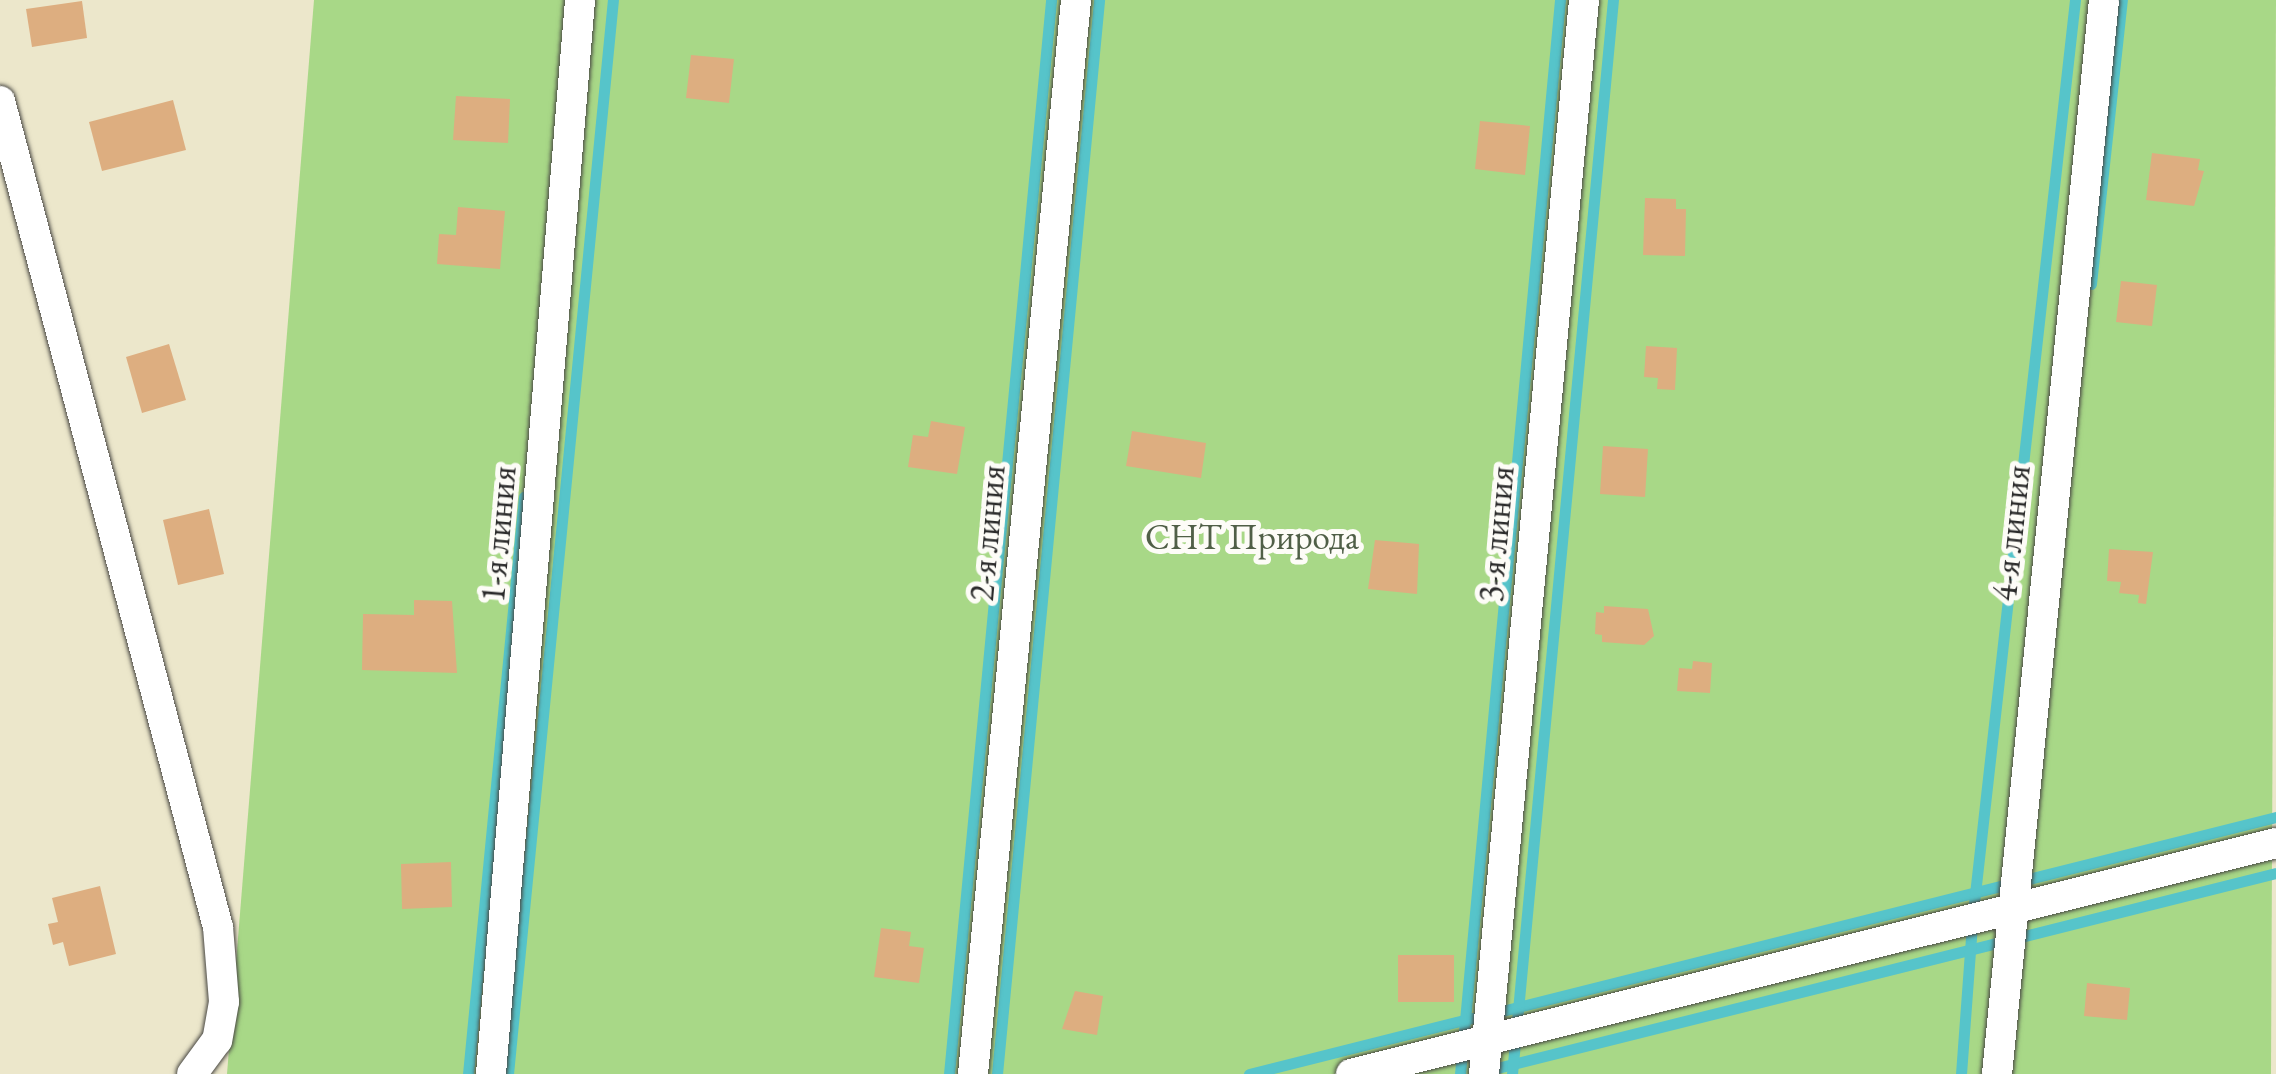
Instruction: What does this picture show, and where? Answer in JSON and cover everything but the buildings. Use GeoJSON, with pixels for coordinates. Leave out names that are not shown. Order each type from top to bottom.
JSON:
{"type":"FeatureCollection","features":[{"type":"Feature","properties":{"kind":"street","name":"1-я линия"},"geometry":{"type":"LineString","coordinates":[[491,1074],[580,0]]}},
{"type":"Feature","properties":{"kind":"street","name":"2-я линия"},"geometry":{"type":"LineString","coordinates":[[974,1074],[1076,0]]}},
{"type":"Feature","properties":{"kind":"street","name":"3-я линия"},"geometry":{"type":"LineString","coordinates":[[1484,1074],[1584,0]]}},
{"type":"Feature","properties":{"kind":"street","name":"4-я линия"},"geometry":{"type":"LineString","coordinates":[[1997,1074],[2010,909],[2104,0]]}},
{"type":"Feature","properties":{"kind":"street"},"geometry":{"type":"LineString","coordinates":[[0,101],[218,927],[224,1002],[216,1040],[192,1074]]}},
{"type":"Feature","properties":{"kind":"street"},"geometry":{"type":"LineString","coordinates":[[1351,1074],[2276,842]]}},
{"type":"Feature","properties":{"kind":"green space","name":"СНТ Природа"},"geometry":{"type":"Polygon","coordinates":[[[314,0],[2276,0],[2271,1074],[227,1074],[314,0]]]}},
{"type":"Feature","properties":{"kind":"waterway"},"geometry":{"type":"LineString","coordinates":[[508,1074],[613,0]]}},
{"type":"Feature","properties":{"kind":"waterway"},"geometry":{"type":"LineString","coordinates":[[949,1074],[1051,0]]}},
{"type":"Feature","properties":{"kind":"waterway"},"geometry":{"type":"LineString","coordinates":[[997,1074],[1099,0]]}},
{"type":"Feature","properties":{"kind":"waterway"},"geometry":{"type":"LineString","coordinates":[[1460,1074],[1560,0]]}},
{"type":"Feature","properties":{"kind":"waterway"},"geometry":{"type":"LineString","coordinates":[[1512,1074],[1613,0]]}},
{"type":"Feature","properties":{"kind":"waterway"},"geometry":{"type":"LineString","coordinates":[[1961,1074],[1973,912],[2075,0]]}},
{"type":"Feature","properties":{"kind":"waterway"},"geometry":{"type":"LineString","coordinates":[[2091,284],[2122,0]]}},
{"type":"Feature","properties":{"kind":"waterway"},"geometry":{"type":"LineString","coordinates":[[468,1074],[524,497]]}},
{"type":"Feature","properties":{"kind":"waterway"},"geometry":{"type":"LineString","coordinates":[[1494,1013],[2276,817]]}},
{"type":"Feature","properties":{"kind":"waterway"},"geometry":{"type":"LineString","coordinates":[[1485,1071],[2276,873]]}},
{"type":"Feature","properties":{"kind":"waterway"},"geometry":{"type":"LineString","coordinates":[[1249,1074],[1472,1018]]}}]}
